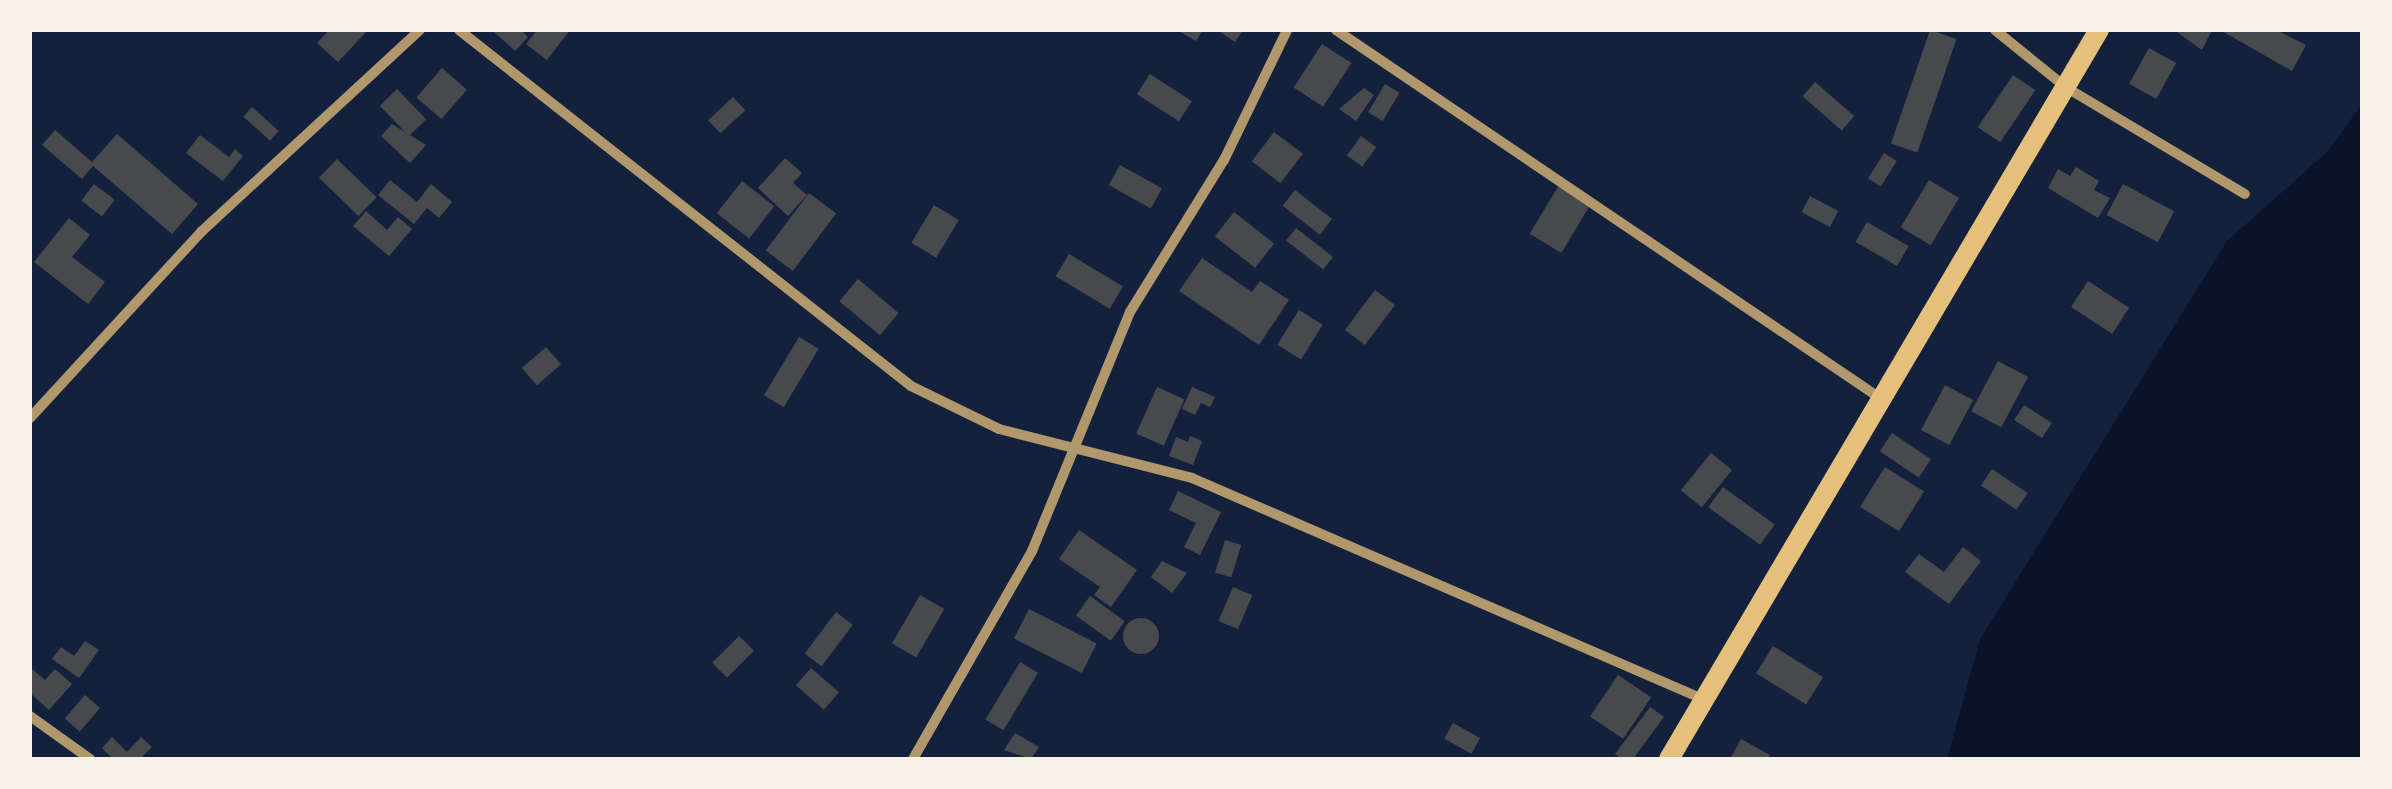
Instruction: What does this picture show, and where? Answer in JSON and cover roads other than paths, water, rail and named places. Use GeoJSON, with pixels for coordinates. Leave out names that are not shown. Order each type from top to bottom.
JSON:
{"type":"FeatureCollection","features":[{"type":"Feature","properties":{"kind":"main road"},"geometry":{"type":"LineString","coordinates":[[1670,759],[2099,30]]}},
{"type":"Feature","properties":{"kind":"street"},"geometry":{"type":"LineString","coordinates":[[30,418],[201,232],[420,30]]}},
{"type":"Feature","properties":{"kind":"street"},"geometry":{"type":"LineString","coordinates":[[459,30],[912,386],[999,429],[1192,478],[1705,700]]}},
{"type":"Feature","properties":{"kind":"street"},"geometry":{"type":"LineString","coordinates":[[913,759],[1032,550],[1130,312],[1224,160],[1287,30]]}},
{"type":"Feature","properties":{"kind":"street"},"geometry":{"type":"LineString","coordinates":[[1336,30],[1884,400]]}},
{"type":"Feature","properties":{"kind":"street"},"geometry":{"type":"LineString","coordinates":[[1995,30],[2067,88],[2246,194]]}},
{"type":"Feature","properties":{"kind":"street"},"geometry":{"type":"LineString","coordinates":[[30,716],[90,759]]}},
{"type":"Feature","properties":{"kind":"water"},"geometry":{"type":"Polygon","coordinates":[[[2362,104],[2362,759],[1947,759],[1980,639],[2227,241],[2328,151],[2362,104]]]}}]}
